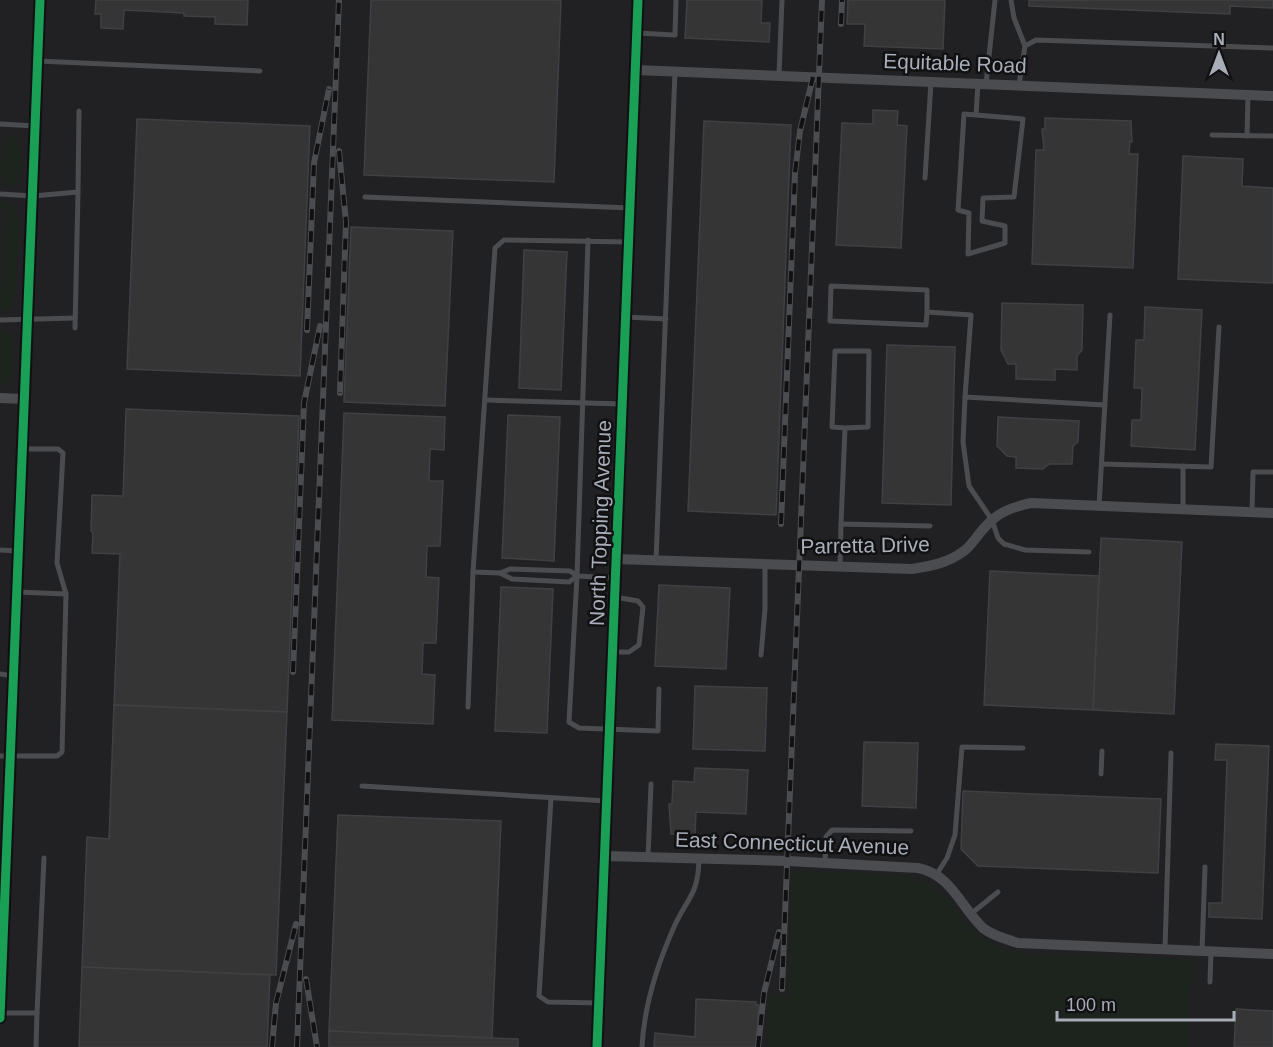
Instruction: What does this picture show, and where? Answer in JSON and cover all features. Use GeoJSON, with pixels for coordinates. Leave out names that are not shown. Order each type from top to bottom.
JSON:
{"type":"FeatureCollection","features":[{"type":"Feature","properties":{"kind":"street"},"geometry":{"type":"LineString","coordinates":[[0,1015],[5,756],[14,676],[40,0]]}},
{"type":"Feature","properties":{"kind":"street","name":"North Topping Avenue"},"geometry":{"type":"LineString","coordinates":[[597,1047],[638,0]]}},
{"type":"Feature","properties":{"kind":"street","name":"Equitable Road"},"geometry":{"type":"LineString","coordinates":[[636,70],[1273,96]]}},
{"type":"Feature","properties":{"kind":"street"},"geometry":{"type":"LineString","coordinates":[[0,398],[24,399]]}},
{"type":"Feature","properties":{"kind":"street","name":"Parretta Drive"},"geometry":{"type":"LineString","coordinates":[[616,560],[912,569],[935,566],[967,549],[993,520],[1013,507],[1031,503],[1273,513]]}},
{"type":"Feature","properties":{"kind":"street","name":"East Connecticut Avenue"},"geometry":{"type":"LineString","coordinates":[[605,856],[825,862],[918,868],[947,882],[983,928],[998,937],[1018,943],[1273,954]]}},
{"type":"Feature","properties":{"kind":"lane"},"geometry":{"type":"LineString","coordinates":[[637,33],[675,35],[676,0]]}},
{"type":"Feature","properties":{"kind":"lane"},"geometry":{"type":"LineString","coordinates":[[779,75],[782,0]]}},
{"type":"Feature","properties":{"kind":"lane"},"geometry":{"type":"LineString","coordinates":[[976,115],[995,0]]}},
{"type":"Feature","properties":{"kind":"lane"},"geometry":{"type":"LineString","coordinates":[[1011,0],[1014,18],[1025,46],[1019,85]]}},
{"type":"Feature","properties":{"kind":"lane"},"geometry":{"type":"LineString","coordinates":[[1025,46],[1036,40],[1273,48]]}},
{"type":"Feature","properties":{"kind":"lane"},"geometry":{"type":"LineString","coordinates":[[38,61],[260,70]]}},
{"type":"Feature","properties":{"kind":"lane"},"geometry":{"type":"LineString","coordinates":[[656,561],[675,71]]}},
{"type":"Feature","properties":{"kind":"lane"},"geometry":{"type":"LineString","coordinates":[[926,178],[931,81]]}},
{"type":"Feature","properties":{"kind":"lane"},"geometry":{"type":"LineString","coordinates":[[1247,136],[1248,95]]}},
{"type":"Feature","properties":{"kind":"lane"},"geometry":{"type":"LineString","coordinates":[[75,328],[79,111]]}},
{"type":"Feature","properties":{"kind":"lane"},"geometry":{"type":"LineString","coordinates":[[964,114],[976,115],[1023,119],[1014,196],[983,198],[982,221],[1005,226],[1005,243],[968,254],[969,213],[958,210],[964,114]]}},
{"type":"Feature","properties":{"kind":"lane"},"geometry":{"type":"LineString","coordinates":[[0,124],[35,126]]}},
{"type":"Feature","properties":{"kind":"lane"},"geometry":{"type":"LineString","coordinates":[[1212,135],[1273,136]]}},
{"type":"Feature","properties":{"kind":"lane"},"geometry":{"type":"LineString","coordinates":[[0,194],[33,196],[78,192]]}},
{"type":"Feature","properties":{"kind":"lane"},"geometry":{"type":"LineString","coordinates":[[365,197],[630,208]]}},
{"type":"Feature","properties":{"kind":"lane"},"geometry":{"type":"LineString","coordinates":[[468,707],[473,572],[495,248],[504,240],[629,242]]}},
{"type":"Feature","properties":{"kind":"lane"},"geometry":{"type":"LineString","coordinates":[[588,240],[577,576],[568,722],[579,728],[658,731],[659,689]]}},
{"type":"Feature","properties":{"kind":"lane"},"geometry":{"type":"LineString","coordinates":[[831,286],[927,290],[927,312],[926,325],[830,321],[831,286]]}},
{"type":"Feature","properties":{"kind":"lane"},"geometry":{"type":"LineString","coordinates":[[927,312],[971,315],[963,442],[969,486],[993,520],[998,538],[1004,544],[1024,550],[1089,552]]}},
{"type":"Feature","properties":{"kind":"lane"},"geometry":{"type":"LineString","coordinates":[[1099,506],[1110,315]]}},
{"type":"Feature","properties":{"kind":"lane"},"geometry":{"type":"LineString","coordinates":[[626,317],[666,319]]}},
{"type":"Feature","properties":{"kind":"lane"},"geometry":{"type":"LineString","coordinates":[[0,320],[75,318]]}},
{"type":"Feature","properties":{"kind":"lane"},"geometry":{"type":"LineString","coordinates":[[1102,464],[1211,467],[1219,327]]}},
{"type":"Feature","properties":{"kind":"lane"},"geometry":{"type":"LineString","coordinates":[[835,351],[868,351],[868,427],[845,428],[832,427],[835,351]]}},
{"type":"Feature","properties":{"kind":"lane"},"geometry":{"type":"LineString","coordinates":[[965,397],[1105,405]]}},
{"type":"Feature","properties":{"kind":"lane"},"geometry":{"type":"LineString","coordinates":[[485,400],[622,404]]}},
{"type":"Feature","properties":{"kind":"lane"},"geometry":{"type":"LineString","coordinates":[[840,567],[845,428]]}},
{"type":"Feature","properties":{"kind":"lane"},"geometry":{"type":"LineString","coordinates":[[5,756],[57,756],[62,752],[66,594],[57,563],[63,453],[58,449],[22,448]]}},
{"type":"Feature","properties":{"kind":"lane"},"geometry":{"type":"LineString","coordinates":[[1182,509],[1183,466]]}},
{"type":"Feature","properties":{"kind":"lane"},"geometry":{"type":"LineString","coordinates":[[1252,512],[1254,472],[1273,472]]}},
{"type":"Feature","properties":{"kind":"lane"},"geometry":{"type":"LineString","coordinates":[[841,524],[930,526]]}},
{"type":"Feature","properties":{"kind":"lane"},"geometry":{"type":"LineString","coordinates":[[0,550],[18,551]]}},
{"type":"Feature","properties":{"kind":"lane"},"geometry":{"type":"LineString","coordinates":[[761,655],[765,609],[765,565]]}},
{"type":"Feature","properties":{"kind":"lane"},"geometry":{"type":"LineString","coordinates":[[473,572],[500,573],[510,569],[570,571],[577,576],[616,578]]}},
{"type":"Feature","properties":{"kind":"lane"},"geometry":{"type":"LineString","coordinates":[[500,573],[512,579],[569,582],[577,576]]}},
{"type":"Feature","properties":{"kind":"lane"},"geometry":{"type":"LineString","coordinates":[[17,592],[66,594]]}},
{"type":"Feature","properties":{"kind":"lane"},"geometry":{"type":"LineString","coordinates":[[613,652],[629,652],[639,645],[643,608],[638,601],[615,597]]}},
{"type":"Feature","properties":{"kind":"lane"},"geometry":{"type":"LineString","coordinates":[[0,674],[14,676]]}},
{"type":"Feature","properties":{"kind":"lane"},"geometry":{"type":"LineString","coordinates":[[936,875],[947,858],[955,835],[962,747],[1023,748]]}},
{"type":"Feature","properties":{"kind":"lane"},"geometry":{"type":"LineString","coordinates":[[1101,774],[1102,751]]}},
{"type":"Feature","properties":{"kind":"lane"},"geometry":{"type":"LineString","coordinates":[[1165,949],[1171,753]]}},
{"type":"Feature","properties":{"kind":"lane"},"geometry":{"type":"LineString","coordinates":[[648,857],[651,784]]}},
{"type":"Feature","properties":{"kind":"lane"},"geometry":{"type":"LineString","coordinates":[[362,786],[607,801]]}},
{"type":"Feature","properties":{"kind":"lane"},"geometry":{"type":"LineString","coordinates":[[551,798],[539,996],[548,1002],[599,1003]]}},
{"type":"Feature","properties":{"kind":"lane"},"geometry":{"type":"LineString","coordinates":[[825,862],[826,837],[832,830],[910,831]]}},
{"type":"Feature","properties":{"kind":"lane"},"geometry":{"type":"LineString","coordinates":[[36,1047],[44,858]]}},
{"type":"Feature","properties":{"kind":"lane"},"geometry":{"type":"LineString","coordinates":[[642,1047],[648,1005],[674,926],[698,882],[699,858]]}},
{"type":"Feature","properties":{"kind":"lane"},"geometry":{"type":"LineString","coordinates":[[1205,867],[1210,982]]}},
{"type":"Feature","properties":{"kind":"lane"},"geometry":{"type":"LineString","coordinates":[[972,913],[998,892]]}},
{"type":"Feature","properties":{"kind":"lane"},"geometry":{"type":"LineString","coordinates":[[0,1015],[37,1013]]}},
{"type":"Feature","properties":{"kind":"shaded area"},"geometry":{"type":"Polygon","coordinates":[[[0,0],[1273,0],[1273,1047],[0,1047],[0,0]]]}},
{"type":"Feature","properties":{"kind":"shaded area"},"geometry":{"type":"Polygon","coordinates":[[[6,135],[15,135],[19,140],[22,157],[19,176],[10,186],[2,185],[2,153],[6,135]]]}},
{"type":"Feature","properties":{"kind":"shaded area"},"geometry":{"type":"Polygon","coordinates":[[[0,202],[12,204],[19,217],[15,300],[9,309],[0,311],[5,209],[0,209],[0,202]]]}},
{"type":"Feature","properties":{"kind":"shaded area"},"geometry":{"type":"Polygon","coordinates":[[[0,328],[9,332],[14,340],[12,376],[3,385],[0,385],[0,328]]]}},
{"type":"Feature","properties":{"kind":"shaded area"},"geometry":{"type":"Polygon","coordinates":[[[792,871],[895,874],[914,878],[930,885],[948,899],[966,924],[982,937],[1005,950],[1032,954],[1192,959],[1188,1047],[767,1047],[769,996],[787,996],[792,871]]]}},
{"type":"Feature","properties":{"kind":"building"},"geometry":{"type":"Polygon","coordinates":[[[96,0],[248,0],[247,25],[215,24],[215,17],[184,16],[184,13],[124,10],[123,29],[101,28],[101,14],[95,14],[96,0]]]}},
{"type":"Feature","properties":{"kind":"building"},"geometry":{"type":"Polygon","coordinates":[[[371,0],[561,0],[554,182],[364,175],[371,0]]]}},
{"type":"Feature","properties":{"kind":"building"},"geometry":{"type":"Polygon","coordinates":[[[687,0],[762,0],[761,23],[770,23],[769,42],[685,38],[687,0]]]}},
{"type":"Feature","properties":{"kind":"building"},"geometry":{"type":"Polygon","coordinates":[[[848,0],[945,0],[943,49],[864,46],[865,24],[847,24],[848,0]]]}},
{"type":"Feature","properties":{"kind":"building"},"geometry":{"type":"Polygon","coordinates":[[[1029,0],[1273,0],[1273,8],[1230,6],[1230,14],[1029,6],[1029,0]]]}},
{"type":"Feature","properties":{"kind":"building"},"geometry":{"type":"Polygon","coordinates":[[[873,110],[898,111],[897,125],[907,126],[901,248],[836,245],[842,123],[873,124],[873,110]]]}},
{"type":"Feature","properties":{"kind":"building"},"geometry":{"type":"Polygon","coordinates":[[[1045,118],[1131,121],[1132,142],[1130,141],[1129,154],[1138,154],[1133,268],[1032,264],[1036,150],[1044,150],[1042,129],[1045,129],[1045,118]]]}},
{"type":"Feature","properties":{"kind":"building"},"geometry":{"type":"Polygon","coordinates":[[[137,119],[310,126],[300,376],[127,369],[137,119]]]}},
{"type":"Feature","properties":{"kind":"building"},"geometry":{"type":"Polygon","coordinates":[[[704,121],[791,125],[776,515],[688,511],[704,121]]]}},
{"type":"Feature","properties":{"kind":"building"},"geometry":{"type":"Polygon","coordinates":[[[1183,156],[1243,159],[1242,186],[1273,188],[1273,283],[1178,279],[1183,156]]]}},
{"type":"Feature","properties":{"kind":"building"},"geometry":{"type":"Polygon","coordinates":[[[351,227],[453,231],[445,406],[344,402],[351,227]]]}},
{"type":"Feature","properties":{"kind":"building"},"geometry":{"type":"Polygon","coordinates":[[[524,250],[567,252],[561,390],[519,388],[524,250]]]}},
{"type":"Feature","properties":{"kind":"building"},"geometry":{"type":"Polygon","coordinates":[[[1002,303],[1083,305],[1082,350],[1077,356],[1077,370],[1055,369],[1055,380],[1016,379],[1016,364],[1008,364],[1001,350],[1002,303]]]}},
{"type":"Feature","properties":{"kind":"building"},"geometry":{"type":"Polygon","coordinates":[[[1145,307],[1202,310],[1195,450],[1131,446],[1132,420],[1141,420],[1142,388],[1134,388],[1136,340],[1144,340],[1145,307]]]}},
{"type":"Feature","properties":{"kind":"building"},"geometry":{"type":"Polygon","coordinates":[[[887,345],[955,347],[951,505],[882,503],[887,345]]]}},
{"type":"Feature","properties":{"kind":"building"},"geometry":{"type":"Polygon","coordinates":[[[126,409],[299,416],[287,712],[114,705],[120,554],[92,553],[92,495],[123,496],[126,409]]]}},
{"type":"Feature","properties":{"kind":"building"},"geometry":{"type":"Polygon","coordinates":[[[344,413],[445,417],[444,450],[430,449],[429,481],[443,481],[440,546],[427,546],[426,577],[439,578],[436,643],[423,643],[422,674],[435,675],[433,724],[332,720],[344,413]]]}},
{"type":"Feature","properties":{"kind":"building"},"geometry":{"type":"Polygon","coordinates":[[[508,415],[560,417],[554,561],[502,558],[508,415]]]}},
{"type":"Feature","properties":{"kind":"building"},"geometry":{"type":"Polygon","coordinates":[[[998,417],[1079,421],[1078,442],[1073,446],[1072,464],[1049,464],[1043,469],[1016,468],[1016,457],[1007,456],[997,446],[998,417]]]}},
{"type":"Feature","properties":{"kind":"building"},"geometry":{"type":"Polygon","coordinates":[[[1101,538],[1182,542],[1174,714],[1093,710],[1101,538]]]}},
{"type":"Feature","properties":{"kind":"building"},"geometry":{"type":"Polygon","coordinates":[[[990,571],[1099,576],[1093,710],[984,705],[990,571]]]}},
{"type":"Feature","properties":{"kind":"building"},"geometry":{"type":"Polygon","coordinates":[[[659,585],[730,588],[726,669],[655,666],[659,585]]]}},
{"type":"Feature","properties":{"kind":"building"},"geometry":{"type":"Polygon","coordinates":[[[501,587],[553,589],[547,733],[495,731],[501,587]]]}},
{"type":"Feature","properties":{"kind":"building"},"geometry":{"type":"Polygon","coordinates":[[[695,686],[767,688],[765,751],[693,749],[695,686]]]}},
{"type":"Feature","properties":{"kind":"building"},"geometry":{"type":"Polygon","coordinates":[[[114,705],[287,712],[276,975],[82,967],[87,837],[109,839],[114,705]]]}},
{"type":"Feature","properties":{"kind":"building"},"geometry":{"type":"Polygon","coordinates":[[[864,742],[918,743],[916,808],[862,806],[864,742]]]}},
{"type":"Feature","properties":{"kind":"building"},"geometry":{"type":"Polygon","coordinates":[[[1216,744],[1269,746],[1262,919],[1209,917],[1209,903],[1222,903],[1227,760],[1215,760],[1216,744]]]}},
{"type":"Feature","properties":{"kind":"building"},"geometry":{"type":"Polygon","coordinates":[[[695,768],[748,770],[746,814],[696,812],[695,835],[671,834],[669,804],[672,804],[673,781],[694,782],[695,768]]]}},
{"type":"Feature","properties":{"kind":"building"},"geometry":{"type":"Polygon","coordinates":[[[963,791],[1161,799],[1158,873],[978,866],[961,849],[963,791]]]}},
{"type":"Feature","properties":{"kind":"building"},"geometry":{"type":"Polygon","coordinates":[[[338,815],[501,821],[492,1038],[329,1031],[338,815]]]}},
{"type":"Feature","properties":{"kind":"building"},"geometry":{"type":"Polygon","coordinates":[[[82,967],[270,975],[267,1047],[79,1047],[82,967]]]}},
{"type":"Feature","properties":{"kind":"building"},"geometry":{"type":"Polygon","coordinates":[[[696,999],[756,1002],[756,1005],[759,1005],[756,1047],[654,1047],[655,1033],[695,1037],[696,999]]]}},
{"type":"Feature","properties":{"kind":"building"},"geometry":{"type":"Polygon","coordinates":[[[1236,1009],[1273,1011],[1273,1047],[1234,1047],[1236,1009]]]}},
{"type":"Feature","properties":{"kind":"building"},"geometry":{"type":"Polygon","coordinates":[[[329,1031],[518,1039],[518,1047],[329,1047],[329,1031]]]}},
{"type":"Feature","properties":{"kind":"railway"},"geometry":{"type":"LineString","coordinates":[[297,1047],[339,0]]}},
{"type":"Feature","properties":{"kind":"railway"},"geometry":{"type":"LineString","coordinates":[[782,989],[822,0]]}},
{"type":"Feature","properties":{"kind":"railway"},"geometry":{"type":"LineString","coordinates":[[841,24],[842,0]]}},
{"type":"Feature","properties":{"kind":"railway"},"geometry":{"type":"LineString","coordinates":[[781,524],[795,173],[800,131],[813,77]]}},
{"type":"Feature","properties":{"kind":"railway"},"geometry":{"type":"LineString","coordinates":[[307,330],[314,163],[329,89]]}},
{"type":"Feature","properties":{"kind":"railway"},"geometry":{"type":"LineString","coordinates":[[339,151],[346,222],[340,393]]}},
{"type":"Feature","properties":{"kind":"railway"},"geometry":{"type":"LineString","coordinates":[[293,672],[304,403],[320,326]]}},
{"type":"Feature","properties":{"kind":"railway"},"geometry":{"type":"LineString","coordinates":[[272,1047],[276,1003],[296,924]]}},
{"type":"Feature","properties":{"kind":"railway"},"geometry":{"type":"LineString","coordinates":[[758,1047],[764,993],[779,932]]}},
{"type":"Feature","properties":{"kind":"railway"},"geometry":{"type":"LineString","coordinates":[[306,979],[317,1047]]}},
{"type":"Feature","properties":{"kind":"cycle path"},"geometry":{"type":"LineString","coordinates":[[0,1018],[40,0]]}},
{"type":"Feature","properties":{"kind":"cycle path"},"geometry":{"type":"LineString","coordinates":[[597,1047],[638,0]]}}]}
